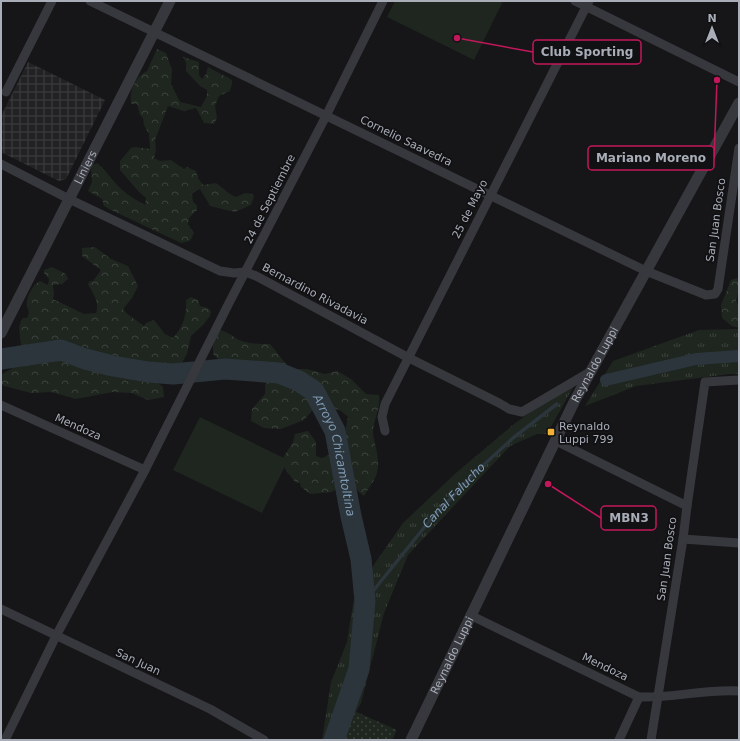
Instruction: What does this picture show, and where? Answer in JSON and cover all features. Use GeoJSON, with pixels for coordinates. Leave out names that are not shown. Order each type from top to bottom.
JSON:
{"type":"FeatureCollection","features":[{"type":"Feature","properties":{"kind":"street"},"geometry":{"type":"LineString","coordinates":[[6,92],[52,1]]}},
{"type":"Feature","properties":{"kind":"street","name":"Cornelio Saavedra"},"geometry":{"type":"LineString","coordinates":[[90,1],[646,271],[706,295],[715,294]]}},
{"type":"Feature","properties":{"kind":"street","name":"Liniers"},"geometry":{"type":"LineString","coordinates":[[1,333],[170,1]]}},
{"type":"Feature","properties":{"kind":"street","name":"24 de Septiembre"},"geometry":{"type":"LineString","coordinates":[[5,740],[56,636],[145,470],[215,330],[326,116],[383,1]]}},
{"type":"Feature","properties":{"kind":"street"},"geometry":{"type":"LineString","coordinates":[[575,1],[588,4],[739,82]]}},
{"type":"Feature","properties":{"kind":"street","name":"25 de Mayo"},"geometry":{"type":"LineString","coordinates":[[385,431],[382,417],[385,404],[588,4]]}},
{"type":"Feature","properties":{"kind":"street","name":"Reynaldo Luppi"},"geometry":{"type":"LineString","coordinates":[[410,740],[575,400],[739,103]]}},
{"type":"Feature","properties":{"kind":"street","name":"San Juan Bosco"},"geometry":{"type":"LineString","coordinates":[[715,294],[718,289],[739,148]]}},
{"type":"Feature","properties":{"kind":"street","name":"Bernardino Rivadavia"},"geometry":{"type":"LineString","coordinates":[[1,164],[69,199],[220,271],[234,273],[246,272],[408,358],[509,409],[522,412],[590,372]]}},
{"type":"Feature","properties":{"kind":"street","name":"San Juan Bosco"},"geometry":{"type":"LineString","coordinates":[[651,740],[683,539],[705,382],[739,380]]}},
{"type":"Feature","properties":{"kind":"street","name":"Mendoza"},"geometry":{"type":"LineString","coordinates":[[1,405],[145,470]]}},
{"type":"Feature","properties":{"kind":"street"},"geometry":{"type":"LineString","coordinates":[[556,441],[687,506]]}},
{"type":"Feature","properties":{"kind":"street"},"geometry":{"type":"LineString","coordinates":[[683,539],[739,543]]}},
{"type":"Feature","properties":{"kind":"street","name":"San Juan"},"geometry":{"type":"LineString","coordinates":[[1,609],[210,709],[264,740]]}},
{"type":"Feature","properties":{"kind":"street","name":"Mendoza"},"geometry":{"type":"LineString","coordinates":[[470,615],[639,697],[658,698],[739,691]]}},
{"type":"Feature","properties":{"kind":"street"},"geometry":{"type":"LineString","coordinates":[[619,740],[639,697]]}},
{"type":"Feature","properties":{"kind":"shaded area"},"geometry":{"type":"Polygon","coordinates":[[[28,62],[105,100],[66,179],[59,181],[1,152],[1,116],[28,62]]]}},
{"type":"Feature","properties":{"kind":"green space"},"geometry":{"type":"Polygon","coordinates":[[[395,1],[503,1],[474,60],[387,17],[395,1]]]}},
{"type":"Feature","properties":{"kind":"green space"},"geometry":{"type":"Polygon","coordinates":[[[157,49],[166,53],[172,70],[171,84],[180,102],[201,107],[207,96],[207,90],[200,86],[186,71],[186,63],[183,57],[199,62],[199,75],[202,79],[206,74],[208,67],[232,80],[232,84],[230,91],[219,96],[215,106],[217,118],[214,124],[204,123],[196,108],[184,111],[168,106],[155,140],[156,150],[154,158],[160,161],[171,160],[184,169],[187,167],[196,171],[198,178],[203,185],[216,183],[228,193],[236,197],[245,193],[252,194],[254,196],[251,205],[235,212],[210,206],[200,189],[192,193],[193,202],[197,205],[197,210],[189,218],[188,224],[194,233],[190,241],[181,243],[111,210],[104,206],[102,199],[88,191],[92,182],[92,165],[97,163],[122,190],[145,205],[146,198],[120,170],[120,161],[131,148],[135,147],[150,149],[149,134],[144,125],[143,118],[140,115],[137,104],[131,104],[131,94],[136,81],[147,71],[157,49]]]}},
{"type":"Feature","properties":{"kind":"green space"},"geometry":{"type":"Polygon","coordinates":[[[95,247],[111,259],[128,266],[138,286],[132,298],[123,309],[144,326],[146,323],[154,320],[165,334],[173,338],[184,320],[186,300],[191,297],[198,300],[200,306],[208,308],[211,311],[210,316],[203,325],[191,336],[187,354],[182,363],[173,366],[165,366],[157,382],[163,387],[164,397],[148,400],[132,393],[113,392],[76,399],[51,392],[31,393],[1,385],[1,375],[16,365],[20,358],[21,346],[19,328],[23,318],[27,318],[29,313],[27,300],[30,292],[40,281],[48,285],[49,279],[44,273],[44,270],[52,267],[66,274],[68,279],[62,284],[53,285],[53,299],[84,314],[96,313],[97,302],[88,284],[90,281],[93,281],[101,270],[82,256],[82,248],[95,247]]]}},
{"type":"Feature","properties":{"kind":"green space"},"geometry":{"type":"Polygon","coordinates":[[[737,278],[739,281],[739,289],[736,301],[739,306],[739,328],[732,326],[722,318],[721,305],[731,280],[737,278]]]}},
{"type":"Feature","properties":{"kind":"green space"},"geometry":{"type":"Polygon","coordinates":[[[739,329],[739,374],[636,386],[585,406],[613,361],[699,330],[739,329]]]}},
{"type":"Feature","properties":{"kind":"green space"},"geometry":{"type":"Polygon","coordinates":[[[219,330],[242,341],[254,344],[270,344],[286,364],[293,369],[307,369],[325,374],[337,371],[351,379],[366,394],[379,395],[379,404],[373,431],[378,467],[374,481],[364,496],[355,487],[339,486],[332,492],[310,494],[301,487],[300,483],[295,482],[282,465],[281,461],[293,442],[295,434],[308,431],[316,442],[316,456],[322,458],[329,455],[338,447],[344,437],[348,417],[341,411],[315,401],[311,412],[304,420],[281,429],[264,428],[251,421],[252,409],[265,394],[266,369],[257,364],[218,359],[213,354],[213,344],[219,330]]]}},
{"type":"Feature","properties":{"kind":"green space"},"geometry":{"type":"Polygon","coordinates":[[[575,384],[547,434],[537,434],[510,446],[408,555],[384,613],[361,703],[340,740],[322,740],[331,682],[347,642],[354,598],[375,563],[403,523],[456,473],[514,424],[556,394],[575,384]]]}},
{"type":"Feature","properties":{"kind":"green space"},"geometry":{"type":"Polygon","coordinates":[[[200,417],[288,460],[262,513],[173,470],[200,417]]]}},
{"type":"Feature","properties":{"kind":"green space"},"geometry":{"type":"Polygon","coordinates":[[[352,710],[397,730],[392,740],[338,740],[339,734],[352,710]]]}},
{"type":"Feature","properties":{"kind":"waterway","name":"Arroyo Chicamtoltina"},"geometry":{"type":"LineString","coordinates":[[1,359],[61,350],[85,359],[148,372],[173,374],[225,369],[279,373],[299,381],[314,391],[335,431],[351,516],[361,559],[365,601],[359,669],[334,740]]}},
{"type":"Feature","properties":{"kind":"waterway","name":"Canal Falucho"},"geometry":{"type":"LineString","coordinates":[[606,380],[696,359],[739,356]]}},
{"type":"Feature","properties":{"kind":"waterway","name":"Canal Falucho"},"geometry":{"type":"LineString","coordinates":[[365,601],[431,519],[477,471],[513,438],[557,404]]}},
{"type":"Feature","properties":{"kind":"place","name":"Club Sporting"},"geometry":{"type":"Point","coordinates":[457,38]}},
{"type":"Feature","properties":{"kind":"place","name":"Mariano Moreno"},"geometry":{"type":"Point","coordinates":[717,80]}},
{"type":"Feature","properties":{"kind":"place","name":"Reynaldo Luppi 799"},"geometry":{"type":"Point","coordinates":[551,432]}},
{"type":"Feature","properties":{"kind":"place","name":"MBN3"},"geometry":{"type":"Point","coordinates":[548,484]}}]}
